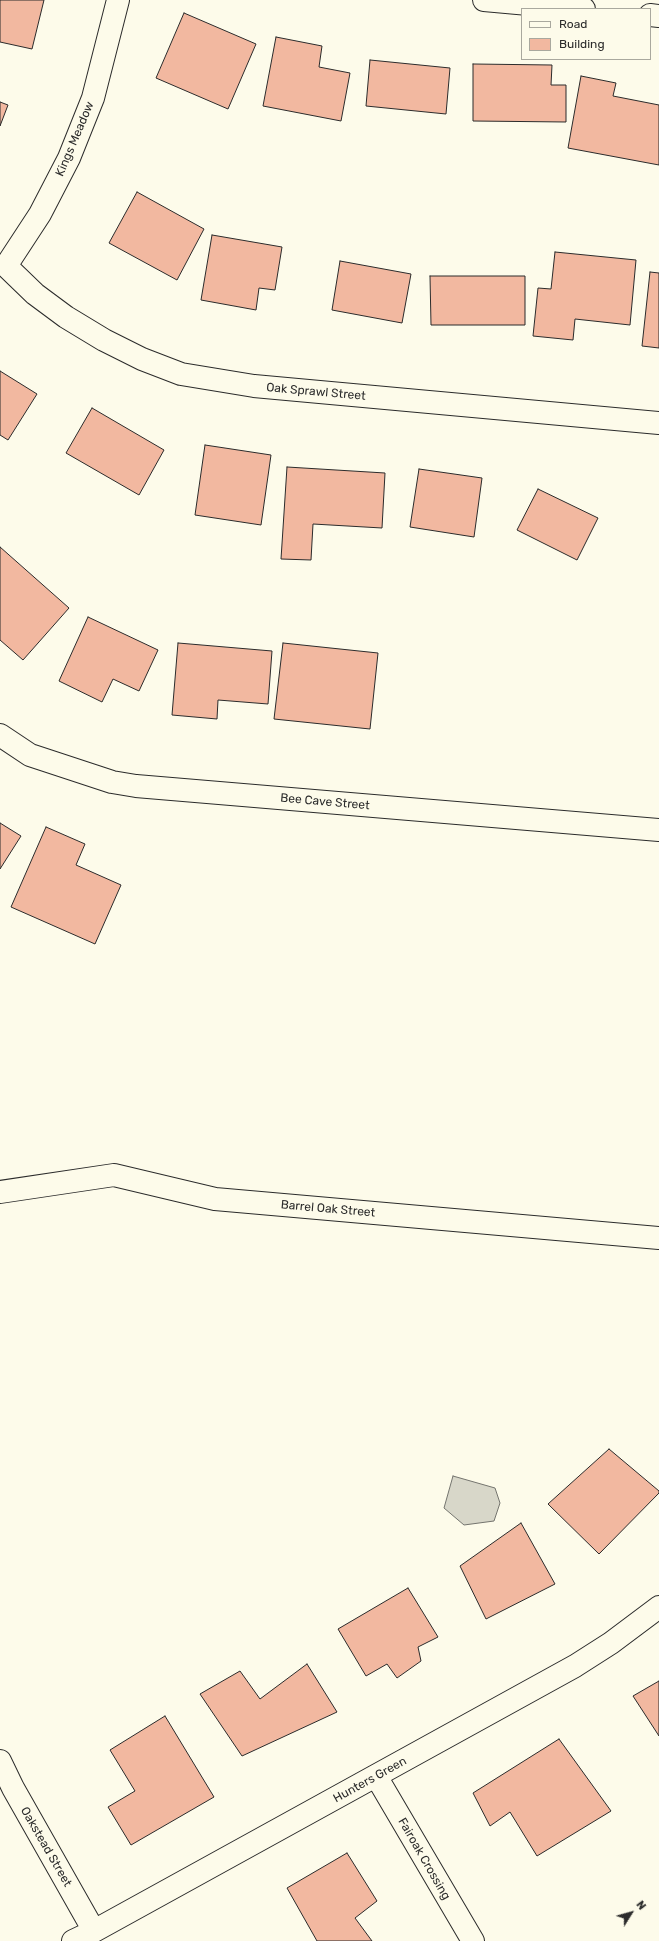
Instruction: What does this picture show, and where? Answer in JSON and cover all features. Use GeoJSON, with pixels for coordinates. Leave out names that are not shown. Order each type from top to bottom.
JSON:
{"type":"FeatureCollection","features":[{"type":"Feature","properties":{"kind":"street","name":"Kings Meadow"},"geometry":{"type":"LineString","coordinates":[[6,266],[40,214],[70,158],[93,98],[118,0]]}},
{"type":"Feature","properties":{"kind":"street"},"geometry":{"type":"LineString","coordinates":[[484,0],[550,3],[578,8]]}},
{"type":"Feature","properties":{"kind":"street","name":"Oak Sprawl Street"},"geometry":{"type":"LineString","coordinates":[[6,266],[35,294],[66,317],[142,360],[181,374],[254,386],[659,422]]}},
{"type":"Feature","properties":{"kind":"street","name":"Bee Cave Street"},"geometry":{"type":"LineString","coordinates":[[0,735],[30,755],[112,782],[136,786],[659,830]]}},
{"type":"Feature","properties":{"kind":"street","name":"Barrel Oak Street"},"geometry":{"type":"LineString","coordinates":[[0,1192],[114,1174],[215,1199],[659,1238]]}},
{"type":"Feature","properties":{"kind":"street","name":"Hunters Green"},"geometry":{"type":"LineString","coordinates":[[73,1941],[94,1931],[575,1666],[611,1643],[659,1607]]}},
{"type":"Feature","properties":{"kind":"street","name":"Oakstead Street"},"geometry":{"type":"LineString","coordinates":[[0,1761],[13,1788],[94,1931]]}},
{"type":"Feature","properties":{"kind":"street","name":"Fairoak Crossing"},"geometry":{"type":"LineString","coordinates":[[376,1776],[473,1941]]}},
{"type":"Feature","properties":{"kind":"shaded area"},"geometry":{"type":"Polygon","coordinates":[[[453,1476],[495,1488],[500,1503],[494,1521],[464,1525],[444,1508],[453,1476]]]}},
{"type":"Feature","properties":{"kind":"building"},"geometry":{"type":"Polygon","coordinates":[[[0,0],[44,0],[32,49],[0,42],[0,0]]]}},
{"type":"Feature","properties":{"kind":"building"},"geometry":{"type":"Polygon","coordinates":[[[184,13],[256,44],[228,109],[156,78],[184,13]]]}},
{"type":"Feature","properties":{"kind":"building"},"geometry":{"type":"Polygon","coordinates":[[[276,37],[322,46],[319,67],[350,73],[341,121],[263,106],[276,37]]]}},
{"type":"Feature","properties":{"kind":"building"},"geometry":{"type":"Polygon","coordinates":[[[370,60],[450,68],[446,114],[366,106],[370,60]]]}},
{"type":"Feature","properties":{"kind":"building"},"geometry":{"type":"Polygon","coordinates":[[[473,64],[552,65],[551,85],[566,85],[566,122],[473,121],[473,64]]]}},
{"type":"Feature","properties":{"kind":"building"},"geometry":{"type":"Polygon","coordinates":[[[581,76],[616,83],[613,96],[659,105],[659,165],[568,148],[581,76]]]}},
{"type":"Feature","properties":{"kind":"building"},"geometry":{"type":"Polygon","coordinates":[[[0,102],[8,105],[0,126],[0,102]]]}},
{"type":"Feature","properties":{"kind":"building"},"geometry":{"type":"Polygon","coordinates":[[[137,192],[204,229],[177,280],[109,243],[137,192]]]}},
{"type":"Feature","properties":{"kind":"building"},"geometry":{"type":"Polygon","coordinates":[[[212,235],[282,247],[275,290],[259,288],[256,310],[201,300],[212,235]]]}},
{"type":"Feature","properties":{"kind":"building"},"geometry":{"type":"Polygon","coordinates":[[[555,252],[636,260],[630,325],[575,319],[573,340],[533,336],[538,288],[551,289],[555,252]]]}},
{"type":"Feature","properties":{"kind":"building"},"geometry":{"type":"Polygon","coordinates":[[[340,261],[411,274],[402,323],[332,310],[340,261]]]}},
{"type":"Feature","properties":{"kind":"building"},"geometry":{"type":"Polygon","coordinates":[[[650,272],[659,273],[659,348],[642,346],[650,272]]]}},
{"type":"Feature","properties":{"kind":"building"},"geometry":{"type":"Polygon","coordinates":[[[430,276],[525,276],[525,325],[431,325],[430,276]]]}},
{"type":"Feature","properties":{"kind":"building"},"geometry":{"type":"Polygon","coordinates":[[[0,371],[37,394],[8,440],[0,435],[0,371]]]}},
{"type":"Feature","properties":{"kind":"building"},"geometry":{"type":"Polygon","coordinates":[[[92,408],[164,450],[139,495],[66,453],[92,408]]]}},
{"type":"Feature","properties":{"kind":"building"},"geometry":{"type":"Polygon","coordinates":[[[205,445],[271,455],[261,525],[195,515],[205,445]]]}},
{"type":"Feature","properties":{"kind":"building"},"geometry":{"type":"Polygon","coordinates":[[[287,467],[385,473],[382,528],[313,524],[311,560],[281,559],[287,467]]]}},
{"type":"Feature","properties":{"kind":"building"},"geometry":{"type":"Polygon","coordinates":[[[419,469],[482,478],[474,537],[410,527],[419,469]]]}},
{"type":"Feature","properties":{"kind":"building"},"geometry":{"type":"Polygon","coordinates":[[[538,489],[598,518],[577,560],[517,530],[538,489]]]}},
{"type":"Feature","properties":{"kind":"building"},"geometry":{"type":"Polygon","coordinates":[[[0,547],[69,608],[23,660],[0,640],[0,547]]]}},
{"type":"Feature","properties":{"kind":"building"},"geometry":{"type":"Polygon","coordinates":[[[88,617],[158,650],[139,691],[113,679],[102,702],[59,681],[88,617]]]}},
{"type":"Feature","properties":{"kind":"building"},"geometry":{"type":"Polygon","coordinates":[[[178,643],[272,651],[268,704],[218,700],[217,719],[172,715],[178,643]]]}},
{"type":"Feature","properties":{"kind":"building"},"geometry":{"type":"Polygon","coordinates":[[[283,643],[378,653],[370,729],[274,719],[283,643]]]}},
{"type":"Feature","properties":{"kind":"building"},"geometry":{"type":"Polygon","coordinates":[[[0,823],[21,836],[0,869],[0,823]]]}},
{"type":"Feature","properties":{"kind":"building"},"geometry":{"type":"Polygon","coordinates":[[[46,827],[85,844],[76,865],[121,885],[95,944],[11,907],[46,827]]]}},
{"type":"Feature","properties":{"kind":"building"},"geometry":{"type":"Polygon","coordinates":[[[609,1449],[659,1491],[659,1493],[599,1554],[548,1504],[609,1449]]]}},
{"type":"Feature","properties":{"kind":"building"},"geometry":{"type":"Polygon","coordinates":[[[521,1523],[555,1584],[486,1619],[460,1566],[521,1523]]]}},
{"type":"Feature","properties":{"kind":"building"},"geometry":{"type":"Polygon","coordinates":[[[408,1588],[438,1637],[418,1647],[421,1661],[397,1678],[387,1664],[366,1676],[338,1629],[408,1588]]]}},
{"type":"Feature","properties":{"kind":"building"},"geometry":{"type":"Polygon","coordinates":[[[307,1664],[337,1712],[242,1756],[200,1694],[240,1671],[260,1699],[307,1664]]]}},
{"type":"Feature","properties":{"kind":"building"},"geometry":{"type":"Polygon","coordinates":[[[659,1681],[659,1736],[633,1696],[659,1681]]]}},
{"type":"Feature","properties":{"kind":"building"},"geometry":{"type":"Polygon","coordinates":[[[165,1716],[214,1797],[131,1845],[108,1807],[135,1791],[110,1750],[165,1716]]]}},
{"type":"Feature","properties":{"kind":"building"},"geometry":{"type":"Polygon","coordinates":[[[559,1739],[611,1811],[537,1856],[510,1812],[490,1826],[473,1793],[559,1739]]]}},
{"type":"Feature","properties":{"kind":"building"},"geometry":{"type":"Polygon","coordinates":[[[347,1853],[377,1901],[355,1918],[372,1941],[317,1941],[287,1888],[347,1853]]]}}]}
